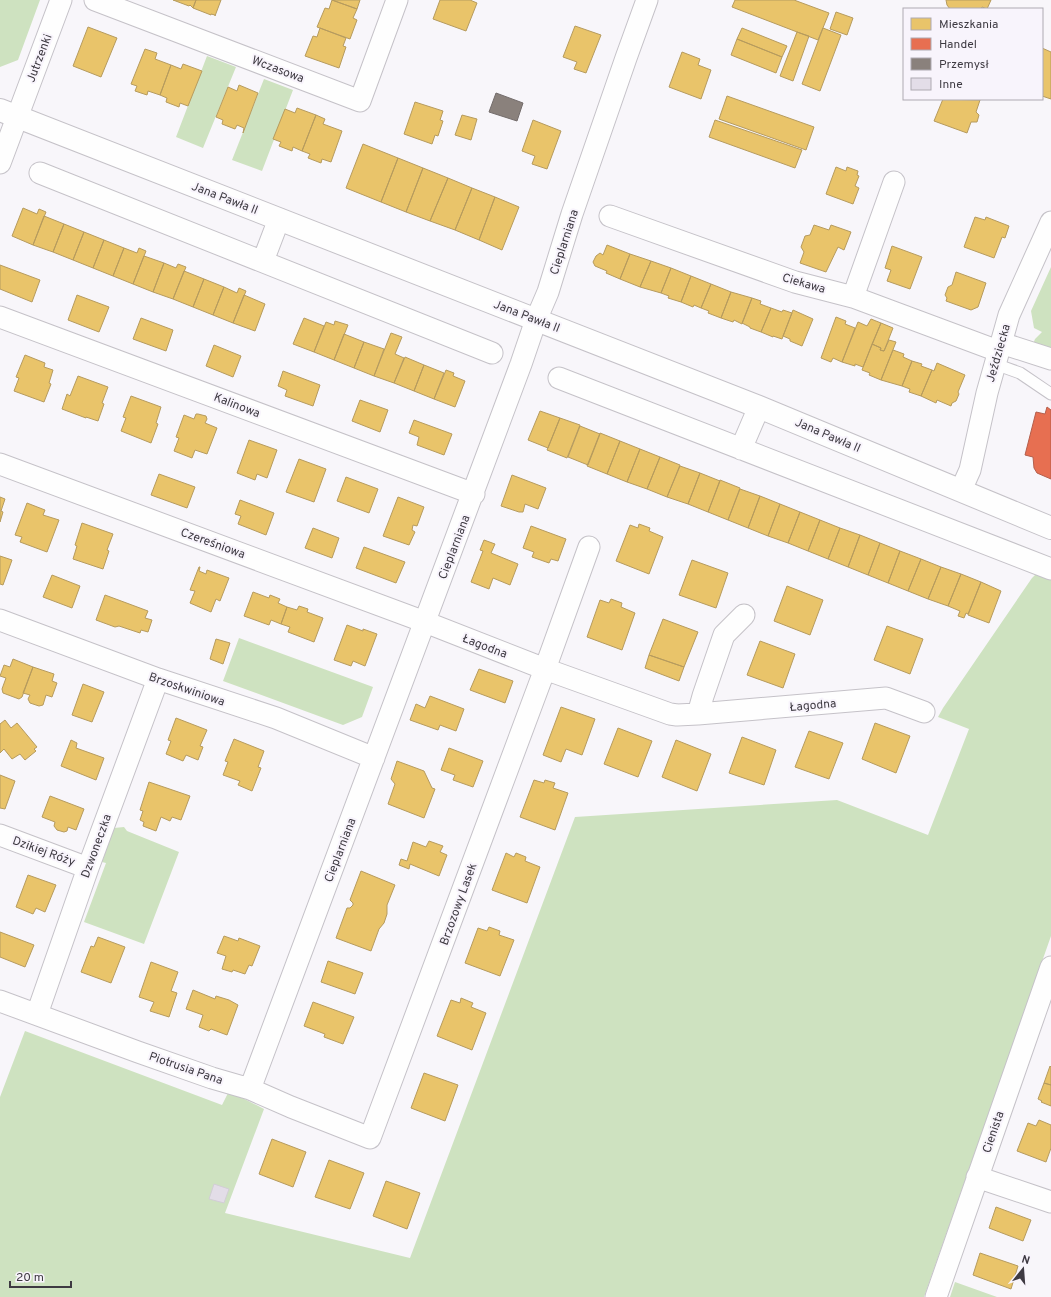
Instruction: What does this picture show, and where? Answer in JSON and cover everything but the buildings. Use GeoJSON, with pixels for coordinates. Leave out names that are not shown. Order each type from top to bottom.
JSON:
{"type":"FeatureCollection","features":[{"type":"Feature","properties":{"kind":"street","name":"Jutrzenki"},"geometry":{"type":"LineString","coordinates":[[1,160],[9,113],[61,0]]}},
{"type":"Feature","properties":{"kind":"street","name":"Wczasowa"},"geometry":{"type":"LineString","coordinates":[[95,0],[360,101],[397,0]]}},
{"type":"Feature","properties":{"kind":"street","name":"Cieplarniana"},"geometry":{"type":"LineString","coordinates":[[250,1089],[522,364],[536,320],[548,292],[572,214],[647,0]]}},
{"type":"Feature","properties":{"kind":"street","name":"Jana Pawła II"},"geometry":{"type":"LineString","coordinates":[[9,113],[759,406],[1051,528]]}},
{"type":"Feature","properties":{"kind":"street"},"geometry":{"type":"LineString","coordinates":[[40,173],[492,353]]}},
{"type":"Feature","properties":{"kind":"street"},"geometry":{"type":"LineString","coordinates":[[853,297],[894,182]]}},
{"type":"Feature","properties":{"kind":"street","name":"Ciekawa"},"geometry":{"type":"LineString","coordinates":[[610,216],[795,282],[853,297],[998,352],[1051,359]]}},
{"type":"Feature","properties":{"kind":"street"},"geometry":{"type":"LineString","coordinates":[[263,262],[279,219]]}},
{"type":"Feature","properties":{"kind":"street","name":"Jeździecka"},"geometry":{"type":"LineString","coordinates":[[961,490],[970,470],[998,352],[1009,315],[1051,222]]}},
{"type":"Feature","properties":{"kind":"street","name":"Kalinowa"},"geometry":{"type":"LineString","coordinates":[[0,317],[474,494]]}},
{"type":"Feature","properties":{"kind":"street"},"geometry":{"type":"LineString","coordinates":[[559,378],[1051,569]]}},
{"type":"Feature","properties":{"kind":"street"},"geometry":{"type":"LineString","coordinates":[[741,449],[759,406]]}},
{"type":"Feature","properties":{"kind":"street","name":"Czereśniowa"},"geometry":{"type":"LineString","coordinates":[[0,464],[425,622]]}},
{"type":"Feature","properties":{"kind":"street"},"geometry":{"type":"LineString","coordinates":[[545,669],[589,547]]}},
{"type":"Feature","properties":{"kind":"street"},"geometry":{"type":"LineString","coordinates":[[698,714],[724,635],[744,615]]}},
{"type":"Feature","properties":{"kind":"street","name":"Brzoskwiniowa"},"geometry":{"type":"LineString","coordinates":[[0,620],[158,679],[276,718],[374,758]]}},
{"type":"Feature","properties":{"kind":"street","name":"Łagodna"},"geometry":{"type":"LineString","coordinates":[[425,622],[545,669],[670,714],[698,714],[886,698],[924,712]]}},
{"type":"Feature","properties":{"kind":"street","name":"Brzozowy Lasek"},"geometry":{"type":"LineString","coordinates":[[370,1138],[545,669]]}},
{"type":"Feature","properties":{"kind":"street","name":"Dzwoneczka"},"geometry":{"type":"LineString","coordinates":[[37,1014],[88,868],[158,679]]}},
{"type":"Feature","properties":{"kind":"street","name":"Dzikiej Róży"},"geometry":{"type":"LineString","coordinates":[[0,835],[88,868]]}},
{"type":"Feature","properties":{"kind":"street","name":"Cienista"},"geometry":{"type":"LineString","coordinates":[[936,1297],[1051,967]]}},
{"type":"Feature","properties":{"kind":"street","name":"Piotrusia Pana"},"geometry":{"type":"LineString","coordinates":[[0,1000],[138,1052],[212,1078],[250,1089],[370,1138]]}},
{"type":"Feature","properties":{"kind":"street"},"geometry":{"type":"LineString","coordinates":[[977,1177],[1051,1202]]}},
{"type":"Feature","properties":{"kind":"lane"},"geometry":{"type":"LineString","coordinates":[[998,352],[1020,373],[1051,394]]}},
{"type":"Feature","properties":{"kind":"green space"},"geometry":{"type":"Polygon","coordinates":[[[0,0],[40,0],[18,60],[0,67],[0,0]]]}},
{"type":"Feature","properties":{"kind":"green space"},"geometry":{"type":"Polygon","coordinates":[[[207,56],[236,67],[203,148],[176,137],[207,56]]]}},
{"type":"Feature","properties":{"kind":"green space"},"geometry":{"type":"Polygon","coordinates":[[[264,79],[293,90],[262,171],[232,160],[264,79]]]}},
{"type":"Feature","properties":{"kind":"green space"},"geometry":{"type":"Polygon","coordinates":[[[1051,267],[1051,350],[1033,344],[1035,339],[1042,332],[1034,328],[1031,311],[1051,267]]]}},
{"type":"Feature","properties":{"kind":"green space"},"geometry":{"type":"Polygon","coordinates":[[[1037,573],[1051,578],[1051,936],[924,1297],[0,1297],[0,1097],[25,1031],[222,1105],[229,1091],[264,1109],[225,1213],[410,1258],[575,817],[837,800],[928,835],[969,729],[938,717],[1032,578],[1037,573]]]}},
{"type":"Feature","properties":{"kind":"green space"},"geometry":{"type":"Polygon","coordinates":[[[239,638],[373,687],[362,717],[343,725],[223,681],[239,638]]]}},
{"type":"Feature","properties":{"kind":"green space"},"geometry":{"type":"Polygon","coordinates":[[[124,827],[127,831],[179,852],[144,944],[84,922],[106,863],[102,862],[114,828],[124,827]]]}},
{"type":"Feature","properties":{"kind":"green space"},"geometry":{"type":"Polygon","coordinates":[[[955,1282],[997,1297],[950,1297],[955,1282]]]}}]}
